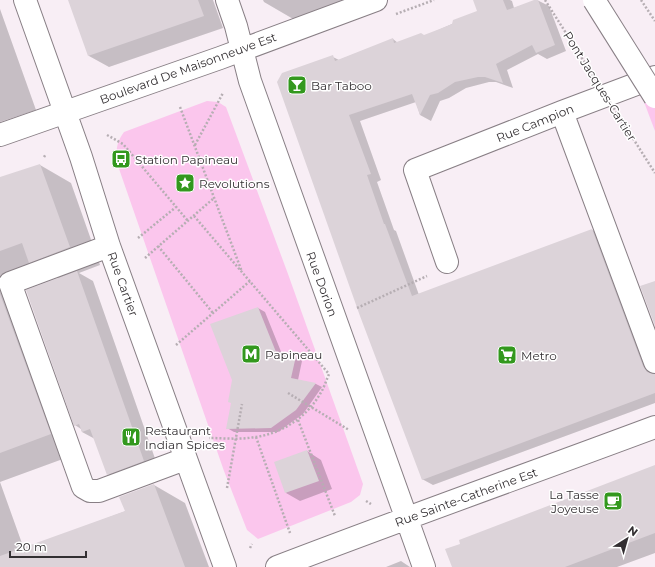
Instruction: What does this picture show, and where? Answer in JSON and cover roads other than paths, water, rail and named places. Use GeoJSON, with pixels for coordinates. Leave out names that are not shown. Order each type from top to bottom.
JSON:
{"type":"FeatureCollection","features":[{"type":"Feature","properties":{"kind":"street","name":"Rue Cartier"},"geometry":{"type":"LineString","coordinates":[[25,0],[65,112],[109,246],[225,567]]}},
{"type":"Feature","properties":{"kind":"street","name":"Rue Dorion"},"geometry":{"type":"LineString","coordinates":[[227,0],[236,26],[250,81],[424,567]]}},
{"type":"Feature","properties":{"kind":"street","name":"Boulevard De Maisonneuve Est"},"geometry":{"type":"LineString","coordinates":[[0,135],[242,50],[376,0]]}},
{"type":"Feature","properties":{"kind":"street"},"geometry":{"type":"LineString","coordinates":[[594,0],[655,97]]}},
{"type":"Feature","properties":{"kind":"street","name":"Rue Campion"},"geometry":{"type":"LineString","coordinates":[[447,262],[415,170],[655,77]]}},
{"type":"Feature","properties":{"kind":"street"},"geometry":{"type":"LineString","coordinates":[[562,112],[655,362]]}},
{"type":"Feature","properties":{"kind":"street"},"geometry":{"type":"LineString","coordinates":[[109,246],[10,283],[83,487],[90,491],[99,491],[185,459]]}},
{"type":"Feature","properties":{"kind":"street","name":"Rue Sainte-Catherine Est"},"geometry":{"type":"LineString","coordinates":[[277,567],[376,529],[655,427]]}},
{"type":"Feature","properties":{"kind":"place","name":"Bar Taboo"},"geometry":{"type":"Point","coordinates":[297,85]}},
{"type":"Feature","properties":{"kind":"place","name":"Station Papineau"},"geometry":{"type":"Point","coordinates":[121,159]}},
{"type":"Feature","properties":{"kind":"place","name":"Revolutions"},"geometry":{"type":"Point","coordinates":[185,183]}},
{"type":"Feature","properties":{"kind":"place","name":"Papineau"},"geometry":{"type":"Point","coordinates":[251,354]}},
{"type":"Feature","properties":{"kind":"place","name":"Metro"},"geometry":{"type":"Point","coordinates":[507,355]}},
{"type":"Feature","properties":{"kind":"place","name":"Restaurant Indian Spices"},"geometry":{"type":"Point","coordinates":[131,437]}},
{"type":"Feature","properties":{"kind":"place","name":"La Tasse Joyeuse"},"geometry":{"type":"Point","coordinates":[613,501]}}]}
